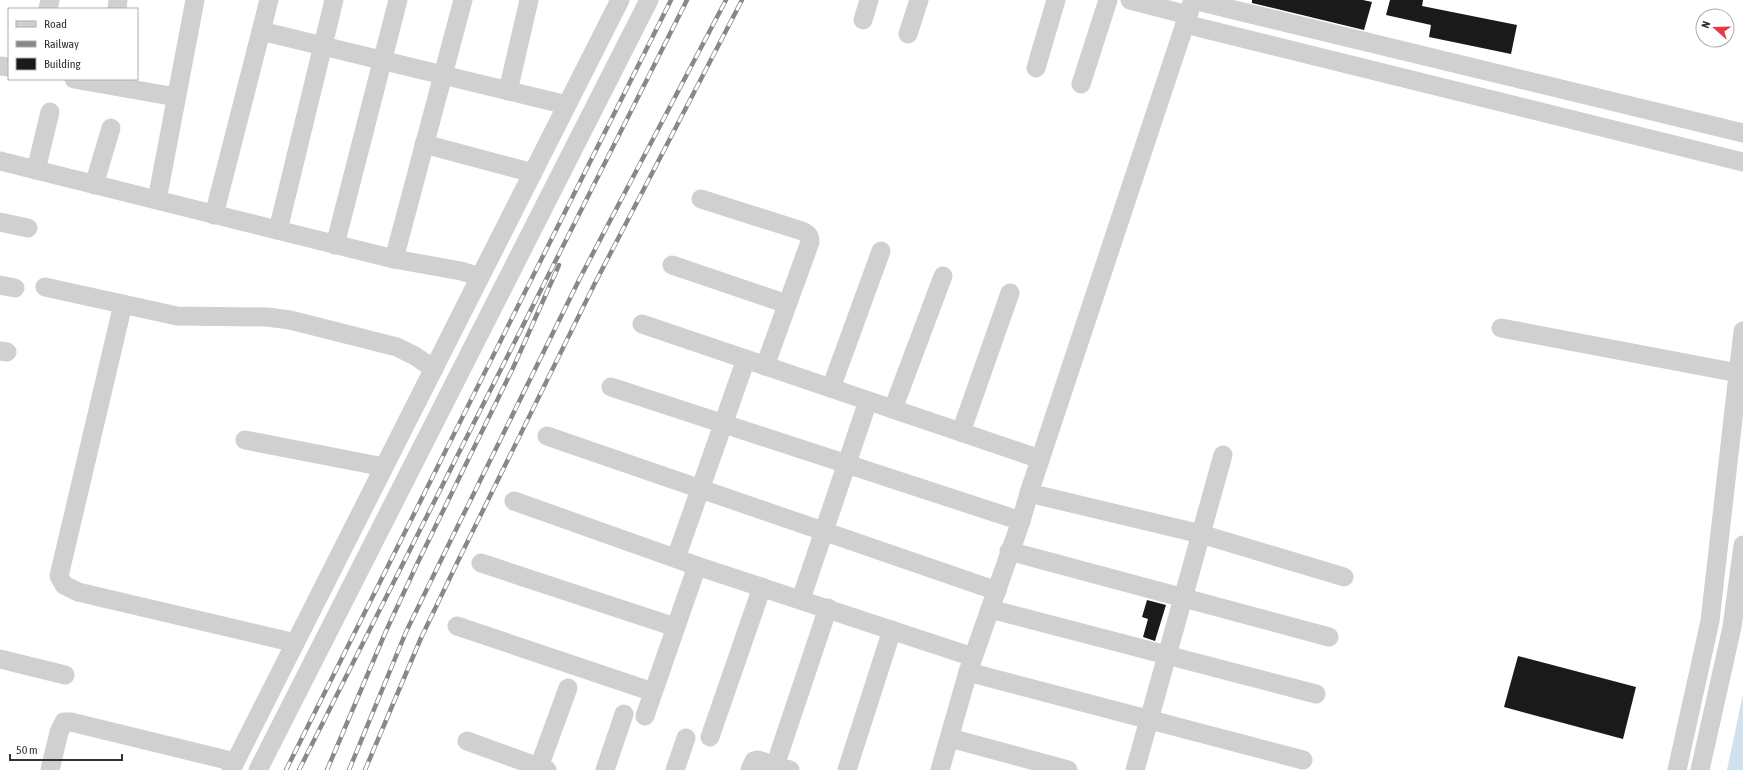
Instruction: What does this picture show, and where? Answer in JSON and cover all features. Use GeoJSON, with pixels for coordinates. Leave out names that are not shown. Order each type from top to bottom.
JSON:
{"type":"FeatureCollection","features":[{"type":"Feature","properties":{"kind":"street"},"geometry":{"type":"LineString","coordinates":[[157,200],[195,0]]}},
{"type":"Feature","properties":{"kind":"street"},"geometry":{"type":"LineString","coordinates":[[214,215],[269,0]]}},
{"type":"Feature","properties":{"kind":"street"},"geometry":{"type":"LineString","coordinates":[[278,230],[334,0]]}},
{"type":"Feature","properties":{"kind":"street"},"geometry":{"type":"LineString","coordinates":[[335,245],[398,0]]}},
{"type":"Feature","properties":{"kind":"street"},"geometry":{"type":"LineString","coordinates":[[394,259],[463,0]]}},
{"type":"Feature","properties":{"kind":"street"},"geometry":{"type":"LineString","coordinates":[[508,91],[529,0]]}},
{"type":"Feature","properties":{"kind":"street"},"geometry":{"type":"LineString","coordinates":[[863,20],[869,0]]}},
{"type":"Feature","properties":{"kind":"street"},"geometry":{"type":"LineString","coordinates":[[908,34],[919,0]]}},
{"type":"Feature","properties":{"kind":"street"},"geometry":{"type":"LineString","coordinates":[[1036,68],[1056,0]]}},
{"type":"Feature","properties":{"kind":"street"},"geometry":{"type":"LineString","coordinates":[[1082,84],[1108,0]]}},
{"type":"Feature","properties":{"kind":"street"},"geometry":{"type":"LineString","coordinates":[[1130,0],[1190,10],[1743,133]]}},
{"type":"Feature","properties":{"kind":"street"},"geometry":{"type":"LineString","coordinates":[[50,770],[59,732],[64,722],[71,722],[233,766],[567,105],[615,1],[647,4],[258,770]]}},
{"type":"Feature","properties":{"kind":"street"},"geometry":{"type":"LineString","coordinates":[[1190,10],[1743,162]]}},
{"type":"Feature","properties":{"kind":"street"},"geometry":{"type":"LineString","coordinates":[[940,770],[971,664],[997,591],[1009,551],[1021,521],[1029,492],[1190,10]]}},
{"type":"Feature","properties":{"kind":"street"},"geometry":{"type":"LineString","coordinates":[[261,31],[567,105]]}},
{"type":"Feature","properties":{"kind":"street"},"geometry":{"type":"LineString","coordinates":[[84,80],[103,82],[176,97]]}},
{"type":"Feature","properties":{"kind":"street"},"geometry":{"type":"LineString","coordinates":[[36,170],[50,112]]}},
{"type":"Feature","properties":{"kind":"street"},"geometry":{"type":"LineString","coordinates":[[94,185],[111,128]]}},
{"type":"Feature","properties":{"kind":"street"},"geometry":{"type":"LineString","coordinates":[[424,144],[533,173]]}},
{"type":"Feature","properties":{"kind":"street"},"geometry":{"type":"LineString","coordinates":[[0,161],[335,245],[394,259],[461,271],[480,277]]}},
{"type":"Feature","properties":{"kind":"street"},"geometry":{"type":"LineString","coordinates":[[701,199],[808,233],[810,237],[810,242],[765,366]]}},
{"type":"Feature","properties":{"kind":"street"},"geometry":{"type":"LineString","coordinates":[[0,222],[28,228]]}},
{"type":"Feature","properties":{"kind":"street"},"geometry":{"type":"LineString","coordinates":[[831,388],[881,251]]}},
{"type":"Feature","properties":{"kind":"street"},"geometry":{"type":"LineString","coordinates":[[672,265],[787,304]]}},
{"type":"Feature","properties":{"kind":"street"},"geometry":{"type":"LineString","coordinates":[[893,409],[943,276]]}},
{"type":"Feature","properties":{"kind":"street"},"geometry":{"type":"LineString","coordinates":[[45,287],[186,317],[268,317],[290,320],[397,347],[415,356],[434,369]]}},
{"type":"Feature","properties":{"kind":"street"},"geometry":{"type":"LineString","coordinates":[[961,432],[1010,293]]}},
{"type":"Feature","properties":{"kind":"street"},"geometry":{"type":"LineString","coordinates":[[123,304],[59,576],[64,586],[78,592],[295,643]]}},
{"type":"Feature","properties":{"kind":"street"},"geometry":{"type":"LineString","coordinates":[[642,324],[1040,459]]}},
{"type":"Feature","properties":{"kind":"street"},"geometry":{"type":"LineString","coordinates":[[1501,328],[1738,372]]}},
{"type":"Feature","properties":{"kind":"street"},"geometry":{"type":"LineString","coordinates":[[1677,770],[1710,621],[1743,331]]}},
{"type":"Feature","properties":{"kind":"street"},"geometry":{"type":"LineString","coordinates":[[676,558],[746,359]]}},
{"type":"Feature","properties":{"kind":"street"},"geometry":{"type":"LineString","coordinates":[[611,387],[1021,521]]}},
{"type":"Feature","properties":{"kind":"street"},"geometry":{"type":"LineString","coordinates":[[801,600],[868,401]]}},
{"type":"Feature","properties":{"kind":"street"},"geometry":{"type":"LineString","coordinates":[[547,436],[997,591]]}},
{"type":"Feature","properties":{"kind":"street"},"geometry":{"type":"LineString","coordinates":[[245,440],[384,467]]}},
{"type":"Feature","properties":{"kind":"street"},"geometry":{"type":"LineString","coordinates":[[1135,770],[1223,455]]}},
{"type":"Feature","properties":{"kind":"street"},"geometry":{"type":"LineString","coordinates":[[1029,492],[1201,534],[1344,577]]}},
{"type":"Feature","properties":{"kind":"street"},"geometry":{"type":"LineString","coordinates":[[514,501],[698,566],[892,630],[971,664],[1150,720],[1303,760]]}},
{"type":"Feature","properties":{"kind":"street"},"geometry":{"type":"LineString","coordinates":[[365,504],[387,516]]}},
{"type":"Feature","properties":{"kind":"street"},"geometry":{"type":"LineString","coordinates":[[1700,770],[1732,627],[1743,545]]}},
{"type":"Feature","properties":{"kind":"street"},"geometry":{"type":"LineString","coordinates":[[1009,551],[1329,637]]}},
{"type":"Feature","properties":{"kind":"street"},"geometry":{"type":"LineString","coordinates":[[481,563],[675,627]]}},
{"type":"Feature","properties":{"kind":"street"},"geometry":{"type":"LineString","coordinates":[[645,716],[675,627],[698,566]]}},
{"type":"Feature","properties":{"kind":"street"},"geometry":{"type":"LineString","coordinates":[[710,737],[762,586]]}},
{"type":"Feature","properties":{"kind":"street"},"geometry":{"type":"LineString","coordinates":[[778,754],[828,608]]}},
{"type":"Feature","properties":{"kind":"street"},"geometry":{"type":"LineString","coordinates":[[990,609],[1316,694]]}},
{"type":"Feature","properties":{"kind":"street"},"geometry":{"type":"LineString","coordinates":[[457,626],[653,692]]}},
{"type":"Feature","properties":{"kind":"street"},"geometry":{"type":"LineString","coordinates":[[847,770],[892,630]]}},
{"type":"Feature","properties":{"kind":"street"},"geometry":{"type":"LineString","coordinates":[[0,659],[66,675]]}},
{"type":"Feature","properties":{"kind":"street"},"geometry":{"type":"LineString","coordinates":[[467,741],[543,769],[568,688]]}},
{"type":"Feature","properties":{"kind":"street"},"geometry":{"type":"LineString","coordinates":[[605,770],[624,714]]}},
{"type":"Feature","properties":{"kind":"street"},"geometry":{"type":"LineString","coordinates":[[675,770],[686,738]]}},
{"type":"Feature","properties":{"kind":"street"},"geometry":{"type":"LineString","coordinates":[[950,738],[1068,770]]}},
{"type":"Feature","properties":{"kind":"street"},"geometry":{"type":"LineString","coordinates":[[744,766],[758,760],[790,770]]}},
{"type":"Feature","properties":{"kind":"water"},"geometry":{"type":"Polygon","coordinates":[[[1743,694],[1743,770],[1727,770],[1743,694]]]}},
{"type":"Feature","properties":{"kind":"building"},"geometry":{"type":"Polygon","coordinates":[[[1252,0],[1363,0],[1372,2],[1364,30],[1252,3],[1252,0]]]}},
{"type":"Feature","properties":{"kind":"building"},"geometry":{"type":"Polygon","coordinates":[[[1390,0],[1423,0],[1422,6],[1517,25],[1511,54],[1429,37],[1431,25],[1386,15],[1390,0]]]}},
{"type":"Feature","properties":{"kind":"building"},"geometry":{"type":"Polygon","coordinates":[[[1147,600],[1166,605],[1155,641],[1143,637],[1148,619],[1142,617],[1147,600]]]}},
{"type":"Feature","properties":{"kind":"building"},"geometry":{"type":"Polygon","coordinates":[[[1518,656],[1636,687],[1623,739],[1504,707],[1518,656]]]}},
{"type":"Feature","properties":{"kind":"railway"},"geometry":{"type":"LineString","coordinates":[[286,770],[671,0]]}},
{"type":"Feature","properties":{"kind":"railway"},"geometry":{"type":"LineString","coordinates":[[299,770],[687,0]]}},
{"type":"Feature","properties":{"kind":"railway"},"geometry":{"type":"LineString","coordinates":[[349,770],[406,632],[443,556],[580,278],[726,0]]}},
{"type":"Feature","properties":{"kind":"railway"},"geometry":{"type":"LineString","coordinates":[[365,770],[421,638],[457,563],[594,285],[742,0]]}},
{"type":"Feature","properties":{"kind":"railway"},"geometry":{"type":"LineString","coordinates":[[327,770],[386,631],[513,368],[559,265]]}}]}
